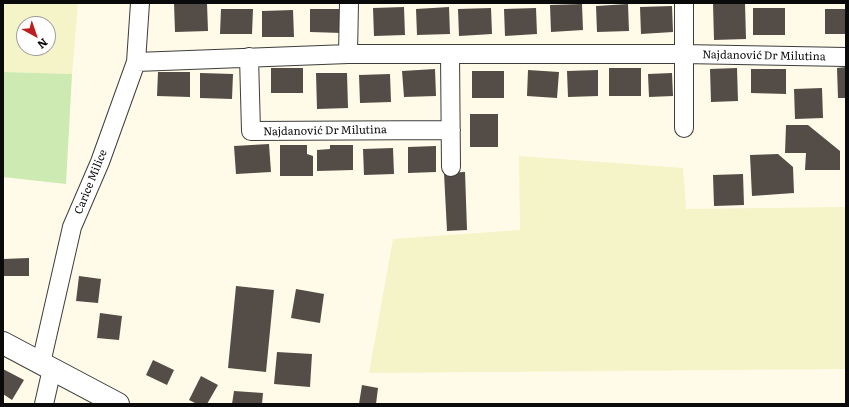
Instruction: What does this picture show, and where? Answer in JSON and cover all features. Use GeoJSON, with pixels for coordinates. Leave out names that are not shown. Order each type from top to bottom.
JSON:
{"type":"FeatureCollection","features":[{"type":"Feature","properties":{"kind":"street","name":"Carice Milice"},"geometry":{"type":"LineString","coordinates":[[44,404],[46,366],[72,227],[100,162],[136,62],[140,3]]}},
{"type":"Feature","properties":{"kind":"street"},"geometry":{"type":"LineString","coordinates":[[348,54],[349,3]]}},
{"type":"Feature","properties":{"kind":"street"},"geometry":{"type":"LineString","coordinates":[[684,3],[684,128]]}},
{"type":"Feature","properties":{"kind":"street","name":"Najdanović Dr Milutina"},"geometry":{"type":"LineString","coordinates":[[136,62],[348,54],[683,54],[846,57]]}},
{"type":"Feature","properties":{"kind":"street"},"geometry":{"type":"LineString","coordinates":[[450,54],[451,167]]}},
{"type":"Feature","properties":{"kind":"street","name":"Najdanović Dr Milutina"},"geometry":{"type":"LineString","coordinates":[[248,57],[250,131],[450,130]]}},
{"type":"Feature","properties":{"kind":"street"},"geometry":{"type":"LineString","coordinates":[[3,343],[118,404]]}},
{"type":"Feature","properties":{"kind":"shaded area"},"geometry":{"type":"Polygon","coordinates":[[[3,3],[78,3],[72,74],[3,72],[3,3]]]}},
{"type":"Feature","properties":{"kind":"shaded area"},"geometry":{"type":"Polygon","coordinates":[[[519,156],[683,168],[686,209],[846,207],[846,369],[369,373],[393,239],[520,230],[519,156]]]}},
{"type":"Feature","properties":{"kind":"green space"},"geometry":{"type":"Polygon","coordinates":[[[3,72],[72,74],[66,184],[3,177],[3,72]]]}},
{"type":"Feature","properties":{"kind":"building"},"geometry":{"type":"Polygon","coordinates":[[[174,3],[207,3],[208,31],[175,32],[174,3]]]}},
{"type":"Feature","properties":{"kind":"building"},"geometry":{"type":"Polygon","coordinates":[[[713,3],[745,3],[746,39],[714,40],[713,3]]]}},
{"type":"Feature","properties":{"kind":"building"},"geometry":{"type":"Polygon","coordinates":[[[582,4],[583,30],[551,32],[550,5],[582,4]]]}},
{"type":"Feature","properties":{"kind":"building"},"geometry":{"type":"Polygon","coordinates":[[[628,4],[629,31],[597,32],[596,6],[628,4]]]}},
{"type":"Feature","properties":{"kind":"building"},"geometry":{"type":"Polygon","coordinates":[[[672,6],[673,32],[641,34],[640,7],[672,6]]]}},
{"type":"Feature","properties":{"kind":"building"},"geometry":{"type":"Polygon","coordinates":[[[404,7],[405,35],[374,36],[373,8],[404,7]]]}},
{"type":"Feature","properties":{"kind":"building"},"geometry":{"type":"Polygon","coordinates":[[[449,7],[450,34],[417,35],[416,9],[449,7]]]}},
{"type":"Feature","properties":{"kind":"building"},"geometry":{"type":"Polygon","coordinates":[[[491,8],[492,34],[459,36],[458,9],[491,8]]]}},
{"type":"Feature","properties":{"kind":"building"},"geometry":{"type":"Polygon","coordinates":[[[536,8],[537,34],[505,36],[504,9],[536,8]]]}},
{"type":"Feature","properties":{"kind":"building"},"geometry":{"type":"Polygon","coordinates":[[[753,8],[785,8],[785,35],[753,35],[753,8]]]}},
{"type":"Feature","properties":{"kind":"building"},"geometry":{"type":"Polygon","coordinates":[[[221,9],[253,9],[252,34],[220,34],[221,9]]]}},
{"type":"Feature","properties":{"kind":"building"},"geometry":{"type":"Polygon","coordinates":[[[310,9],[342,9],[342,33],[310,32],[310,9]]]}},
{"type":"Feature","properties":{"kind":"building"},"geometry":{"type":"Polygon","coordinates":[[[825,9],[846,9],[846,34],[825,34],[825,9]]]}},
{"type":"Feature","properties":{"kind":"building"},"geometry":{"type":"Polygon","coordinates":[[[293,10],[294,37],[262,37],[262,11],[293,10]]]}},
{"type":"Feature","properties":{"kind":"building"},"geometry":{"type":"Polygon","coordinates":[[[846,67],[846,98],[838,98],[837,68],[846,67]]]}},
{"type":"Feature","properties":{"kind":"building"},"geometry":{"type":"Polygon","coordinates":[[[271,68],[303,68],[303,93],[271,93],[271,68]]]}},
{"type":"Feature","properties":{"kind":"building"},"geometry":{"type":"Polygon","coordinates":[[[609,68],[641,68],[641,96],[609,96],[609,68]]]}},
{"type":"Feature","properties":{"kind":"building"},"geometry":{"type":"Polygon","coordinates":[[[737,68],[738,101],[711,102],[710,69],[737,68]]]}},
{"type":"Feature","properties":{"kind":"building"},"geometry":{"type":"Polygon","coordinates":[[[435,69],[436,96],[404,97],[402,71],[435,69]]]}},
{"type":"Feature","properties":{"kind":"building"},"geometry":{"type":"Polygon","coordinates":[[[751,69],[786,69],[786,94],[751,93],[751,69]]]}},
{"type":"Feature","properties":{"kind":"building"},"geometry":{"type":"Polygon","coordinates":[[[528,70],[559,72],[557,98],[527,96],[528,70]]]}},
{"type":"Feature","properties":{"kind":"building"},"geometry":{"type":"Polygon","coordinates":[[[598,70],[598,96],[568,97],[567,71],[598,70]]]}},
{"type":"Feature","properties":{"kind":"building"},"geometry":{"type":"Polygon","coordinates":[[[472,71],[504,71],[504,98],[472,98],[472,71]]]}},
{"type":"Feature","properties":{"kind":"building"},"geometry":{"type":"Polygon","coordinates":[[[158,72],[190,72],[190,97],[157,96],[158,72]]]}},
{"type":"Feature","properties":{"kind":"building"},"geometry":{"type":"Polygon","coordinates":[[[200,73],[233,74],[232,99],[200,98],[200,73]]]}},
{"type":"Feature","properties":{"kind":"building"},"geometry":{"type":"Polygon","coordinates":[[[316,73],[347,73],[348,108],[317,109],[316,73]]]}},
{"type":"Feature","properties":{"kind":"building"},"geometry":{"type":"Polygon","coordinates":[[[672,73],[673,96],[649,97],[648,74],[672,73]]]}},
{"type":"Feature","properties":{"kind":"building"},"geometry":{"type":"Polygon","coordinates":[[[390,74],[391,102],[360,103],[359,75],[390,74]]]}},
{"type":"Feature","properties":{"kind":"building"},"geometry":{"type":"Polygon","coordinates":[[[822,88],[823,118],[795,119],[794,89],[822,88]]]}},
{"type":"Feature","properties":{"kind":"building"},"geometry":{"type":"Polygon","coordinates":[[[470,114],[498,114],[498,147],[470,147],[470,114]]]}},
{"type":"Feature","properties":{"kind":"building"},"geometry":{"type":"Polygon","coordinates":[[[786,125],[808,125],[840,151],[840,170],[805,170],[806,153],[785,153],[786,125]]]}},
{"type":"Feature","properties":{"kind":"building"},"geometry":{"type":"Polygon","coordinates":[[[269,144],[271,172],[236,174],[234,146],[269,144]]]}},
{"type":"Feature","properties":{"kind":"building"},"geometry":{"type":"Polygon","coordinates":[[[280,145],[307,145],[307,154],[313,156],[313,176],[280,176],[280,145]]]}},
{"type":"Feature","properties":{"kind":"building"},"geometry":{"type":"Polygon","coordinates":[[[330,145],[353,145],[353,170],[317,171],[317,150],[330,149],[330,145]]]}},
{"type":"Feature","properties":{"kind":"building"},"geometry":{"type":"Polygon","coordinates":[[[436,146],[436,172],[408,173],[408,147],[436,146]]]}},
{"type":"Feature","properties":{"kind":"building"},"geometry":{"type":"Polygon","coordinates":[[[393,148],[394,174],[364,175],[363,149],[393,148]]]}},
{"type":"Feature","properties":{"kind":"building"},"geometry":{"type":"Polygon","coordinates":[[[778,154],[793,167],[794,193],[752,196],[750,155],[778,154]]]}},
{"type":"Feature","properties":{"kind":"building"},"geometry":{"type":"Polygon","coordinates":[[[465,172],[467,230],[447,231],[444,173],[465,172]]]}},
{"type":"Feature","properties":{"kind":"building"},"geometry":{"type":"Polygon","coordinates":[[[743,174],[744,205],[714,206],[713,175],[743,174]]]}},
{"type":"Feature","properties":{"kind":"building"},"geometry":{"type":"Polygon","coordinates":[[[29,258],[29,276],[3,276],[3,259],[29,258]]]}},
{"type":"Feature","properties":{"kind":"building"},"geometry":{"type":"Polygon","coordinates":[[[79,276],[101,279],[98,303],[76,301],[79,276]]]}},
{"type":"Feature","properties":{"kind":"building"},"geometry":{"type":"Polygon","coordinates":[[[236,286],[274,290],[266,372],[228,368],[236,286]]]}},
{"type":"Feature","properties":{"kind":"building"},"geometry":{"type":"Polygon","coordinates":[[[296,289],[324,294],[320,323],[291,318],[296,289]]]}},
{"type":"Feature","properties":{"kind":"building"},"geometry":{"type":"Polygon","coordinates":[[[100,313],[122,316],[119,340],[97,338],[100,313]]]}},
{"type":"Feature","properties":{"kind":"building"},"geometry":{"type":"Polygon","coordinates":[[[277,352],[312,354],[310,387],[274,384],[277,352]]]}},
{"type":"Feature","properties":{"kind":"building"},"geometry":{"type":"Polygon","coordinates":[[[153,360],[174,370],[167,385],[146,375],[153,360]]]}},
{"type":"Feature","properties":{"kind":"building"},"geometry":{"type":"Polygon","coordinates":[[[3,369],[24,380],[12,400],[3,394],[3,369]]]}},
{"type":"Feature","properties":{"kind":"building"},"geometry":{"type":"Polygon","coordinates":[[[201,376],[218,385],[207,404],[197,404],[189,400],[201,376]]]}},
{"type":"Feature","properties":{"kind":"building"},"geometry":{"type":"Polygon","coordinates":[[[362,385],[378,388],[376,404],[359,404],[362,385]]]}},
{"type":"Feature","properties":{"kind":"building"},"geometry":{"type":"Polygon","coordinates":[[[234,391],[263,393],[262,404],[232,404],[234,391]]]}}]}
